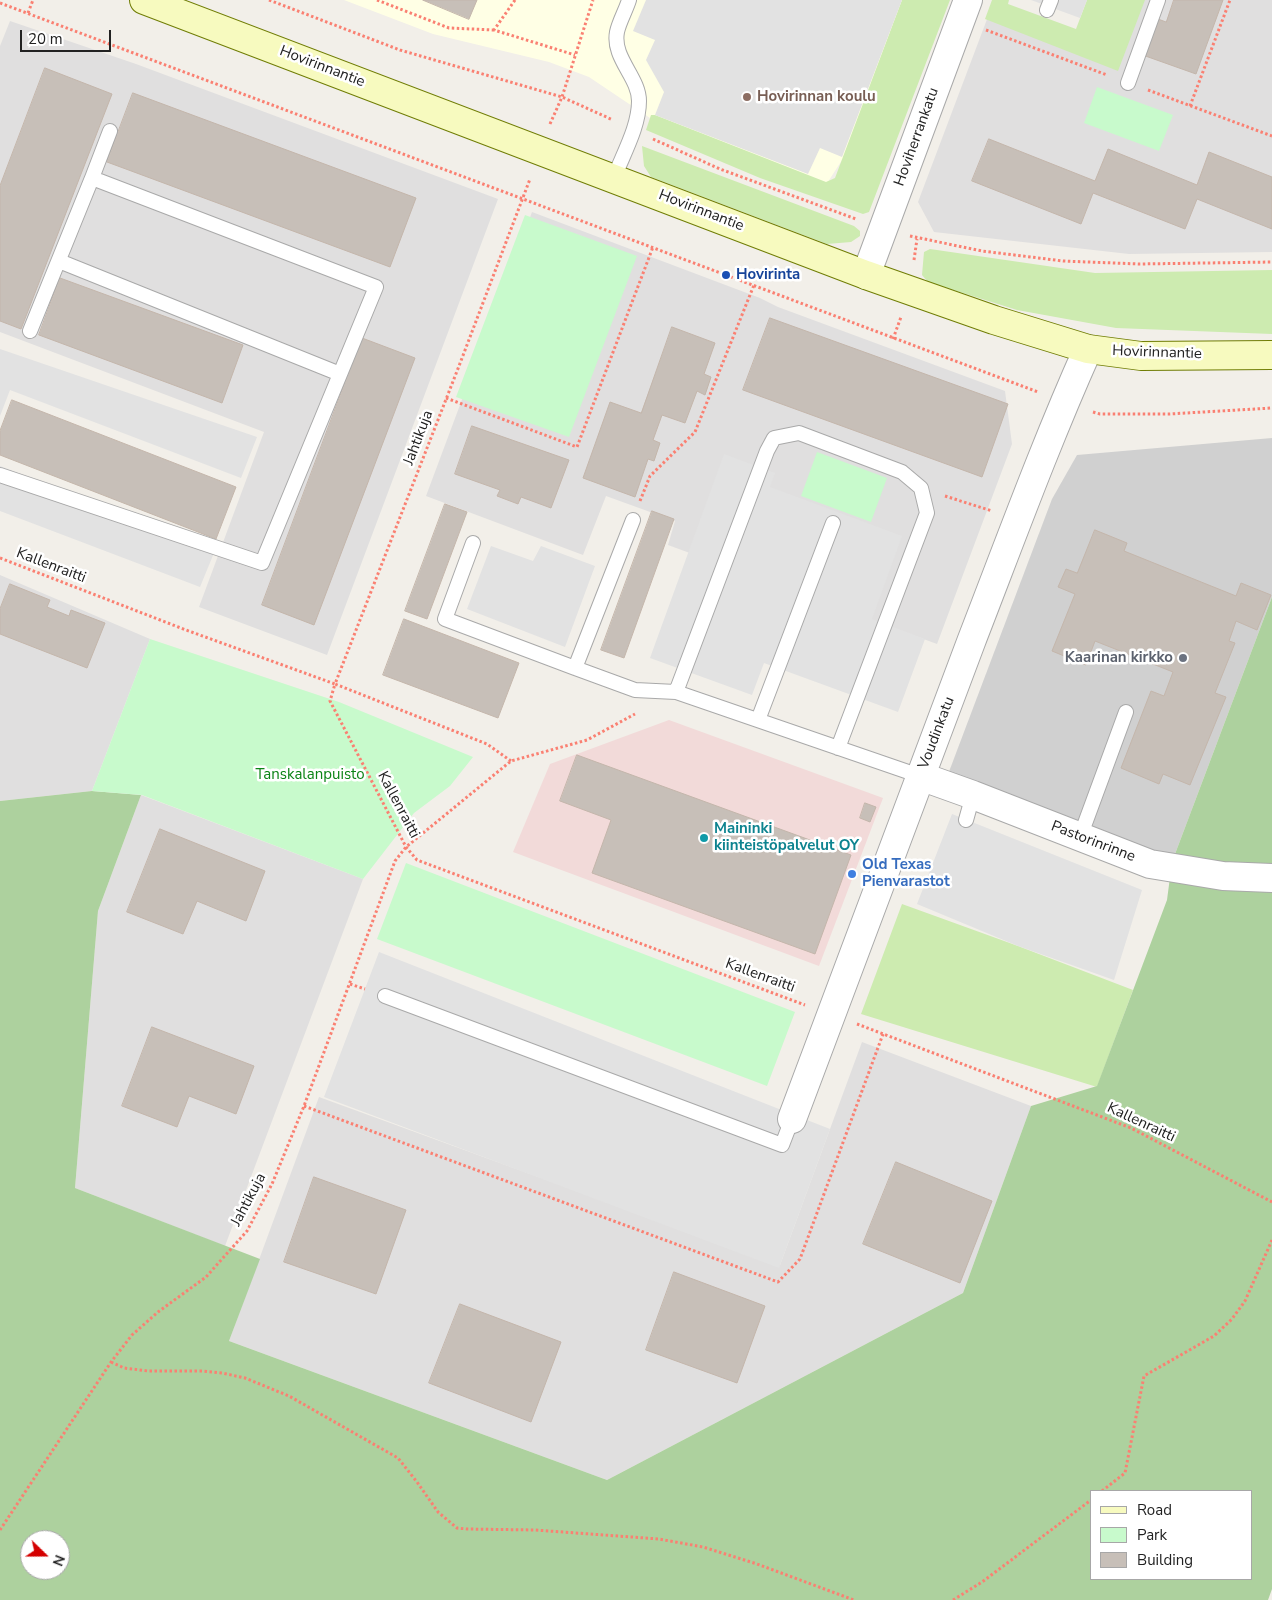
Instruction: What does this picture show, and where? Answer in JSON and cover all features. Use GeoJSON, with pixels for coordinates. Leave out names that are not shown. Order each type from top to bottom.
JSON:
{"type":"FeatureCollection","features":[{"type":"Feature","properties":{"kind":"street","name":"Hoviherrankatu"},"geometry":{"type":"LineString","coordinates":[[866,275],[968,0]]}},
{"type":"Feature","properties":{"kind":"street","name":"Hovirinnantie"},"geometry":{"type":"LineString","coordinates":[[150,1],[866,275],[994,320],[1088,349],[1141,356],[1272,355]]}},
{"type":"Feature","properties":{"kind":"street","name":"Voudinkatu"},"geometry":{"type":"LineString","coordinates":[[792,1119],[920,776],[1065,402],[1088,349]]}},
{"type":"Feature","properties":{"kind":"street","name":"Pastorinrinne"},"geometry":{"type":"LineString","coordinates":[[920,776],[969,807],[1080,837],[1150,864],[1223,876],[1272,878]]}},
{"type":"Feature","properties":{"kind":"lane"},"geometry":{"type":"LineString","coordinates":[[614,178],[638,113],[639,99],[617,47],[617,33],[629,0]]}},
{"type":"Feature","properties":{"kind":"lane"},"geometry":{"type":"LineString","coordinates":[[1128,83],[1158,0]]}},
{"type":"Feature","properties":{"kind":"lane"},"geometry":{"type":"LineString","coordinates":[[30,331],[110,131]]}},
{"type":"Feature","properties":{"kind":"lane"},"geometry":{"type":"LineString","coordinates":[[0,474],[262,563],[376,287],[92,178]]}},
{"type":"Feature","properties":{"kind":"lane"},"geometry":{"type":"LineString","coordinates":[[59,261],[340,374]]}},
{"type":"Feature","properties":{"kind":"lane"},"geometry":{"type":"LineString","coordinates":[[676,692],[766,451],[774,438],[799,433],[902,472],[921,488],[927,513],[838,748]]}},
{"type":"Feature","properties":{"kind":"lane"},"geometry":{"type":"LineString","coordinates":[[575,668],[633,520]]}},
{"type":"Feature","properties":{"kind":"lane"},"geometry":{"type":"LineString","coordinates":[[758,720],[833,523]]}},
{"type":"Feature","properties":{"kind":"lane"},"geometry":{"type":"LineString","coordinates":[[473,543],[445,619],[635,690],[676,692],[920,776]]}},
{"type":"Feature","properties":{"kind":"lane"},"geometry":{"type":"LineString","coordinates":[[1080,837],[1126,712]]}},
{"type":"Feature","properties":{"kind":"lane"},"geometry":{"type":"LineString","coordinates":[[385,996],[782,1145],[792,1119]]}},
{"type":"Feature","properties":{"kind":"path"},"geometry":{"type":"LineString","coordinates":[[28,13],[33,0]]}},
{"type":"Feature","properties":{"kind":"path"},"geometry":{"type":"LineString","coordinates":[[269,0],[400,50],[562,97],[670,148],[720,169],[917,239],[982,251],[1063,261],[1138,264],[1272,262]]}},
{"type":"Feature","properties":{"kind":"path"},"geometry":{"type":"LineString","coordinates":[[376,0],[449,28],[494,30],[575,55]]}},
{"type":"Feature","properties":{"kind":"path"},"geometry":{"type":"LineString","coordinates":[[494,30],[515,0]]}},
{"type":"Feature","properties":{"kind":"path"},"geometry":{"type":"LineString","coordinates":[[562,97],[592,0]]}},
{"type":"Feature","properties":{"kind":"path"},"geometry":{"type":"LineString","coordinates":[[1190,106],[1230,0]]}},
{"type":"Feature","properties":{"kind":"path"},"geometry":{"type":"LineString","coordinates":[[0,3],[902,342],[1100,414],[1169,414],[1272,408]]}},
{"type":"Feature","properties":{"kind":"path","name":"Jahtikuja"},"geometry":{"type":"LineString","coordinates":[[335,684],[522,199]]}},
{"type":"Feature","properties":{"kind":"path"},"geometry":{"type":"LineString","coordinates":[[446,398],[576,447],[653,247]]}},
{"type":"Feature","properties":{"kind":"path"},"geometry":{"type":"LineString","coordinates":[[633,520],[650,476],[695,432],[754,285]]}},
{"type":"Feature","properties":{"kind":"path"},"geometry":{"type":"LineString","coordinates":[[921,488],[996,512]]}},
{"type":"Feature","properties":{"kind":"path","name":"Kallenraitti"},"geometry":{"type":"LineString","coordinates":[[0,558],[186,630],[335,684],[330,701],[406,847],[417,860],[832,1014]]}},
{"type":"Feature","properties":{"kind":"path"},"geometry":{"type":"LineString","coordinates":[[335,684],[487,744],[511,761],[587,740],[676,692]]}},
{"type":"Feature","properties":{"kind":"path","name":"Jahtikuja"},"geometry":{"type":"LineString","coordinates":[[0,1530],[111,1362],[132,1335],[158,1312],[206,1277],[247,1231],[272,1184],[304,1106],[395,862],[406,847],[511,761]]}},
{"type":"Feature","properties":{"kind":"path","name":"Kallenraitti"},"geometry":{"type":"LineString","coordinates":[[304,1106],[778,1282],[800,1259],[883,1034],[1131,1128],[1272,1202]]}},
{"type":"Feature","properties":{"kind":"path"},"geometry":{"type":"LineString","coordinates":[[1103,1490],[1126,1473],[1144,1376],[1214,1336],[1232,1319],[1245,1301],[1272,1240]]}},
{"type":"Feature","properties":{"kind":"path"},"geometry":{"type":"LineString","coordinates":[[111,1362],[124,1368],[148,1371],[222,1373],[245,1378],[289,1396],[398,1458],[418,1482],[438,1512],[457,1528],[467,1530],[535,1530],[659,1539],[703,1547],[758,1564],[854,1600]]}},
{"type":"Feature","properties":{"kind":"path"},"geometry":{"type":"LineString","coordinates":[[953,1600],[982,1582],[1090,1501]]}},
{"type":"Feature","properties":{"kind":"shaded area","name":"Hovirinnan koulu"},"geometry":{"type":"Polygon","coordinates":[[[344,0],[913,0],[862,129],[824,188],[650,118],[589,77],[549,62],[433,34],[344,0]]]}},
{"type":"Feature","properties":{"kind":"shaded area","name":"Hovirinnan koulu"},"geometry":{"type":"Polygon","coordinates":[[[646,0],[902,0],[842,157],[820,148],[808,174],[655,115],[664,92],[646,60],[655,40],[633,31],[646,0]]]}},
{"type":"Feature","properties":{"kind":"shaded area"},"geometry":{"type":"Polygon","coordinates":[[[1031,0],[1087,0],[1080,18],[1031,0]]]}},
{"type":"Feature","properties":{"kind":"shaded area"},"geometry":{"type":"Polygon","coordinates":[[[1111,0],[1272,0],[1272,252],[1129,254],[934,232],[918,202],[992,6],[1094,44],[1111,0]]]}},
{"type":"Feature","properties":{"kind":"shaded area"},"geometry":{"type":"Polygon","coordinates":[[[10,21],[136,64],[498,199],[327,655],[199,607],[264,432],[0,332],[0,46],[10,21]]]}},
{"type":"Feature","properties":{"kind":"shaded area"},"geometry":{"type":"Polygon","coordinates":[[[532,212],[760,298],[778,307],[1005,391],[1012,444],[937,644],[668,545],[675,521],[606,496],[583,555],[426,496],[532,212]]]}},
{"type":"Feature","properties":{"kind":"shaded area"},"geometry":{"type":"Polygon","coordinates":[[[0,349],[257,437],[241,478],[10,390],[0,416],[0,349]]]}},
{"type":"Feature","properties":{"kind":"shaded area"},"geometry":{"type":"Polygon","coordinates":[[[1272,438],[1272,597],[1172,862],[947,777],[1052,499],[1077,455],[1272,438]]]}},
{"type":"Feature","properties":{"kind":"shaded area"},"geometry":{"type":"Polygon","coordinates":[[[724,454],[775,473],[770,487],[902,536],[872,619],[925,639],[898,712],[764,663],[752,695],[650,658],[724,454]]]}},
{"type":"Feature","properties":{"kind":"shaded area"},"geometry":{"type":"Polygon","coordinates":[[[0,466],[216,548],[200,587],[0,511],[0,466]]]}},
{"type":"Feature","properties":{"kind":"shaded area"},"geometry":{"type":"Polygon","coordinates":[[[491,546],[533,561],[541,546],[595,566],[565,647],[467,609],[491,546]]]}},
{"type":"Feature","properties":{"kind":"shaded area"},"geometry":{"type":"Polygon","coordinates":[[[0,575],[150,639],[92,791],[0,801],[0,575]]]}},
{"type":"Feature","properties":{"kind":"shaded area"},"geometry":{"type":"Polygon","coordinates":[[[669,720],[883,798],[819,966],[513,852],[550,764],[669,720]]]}},
{"type":"Feature","properties":{"kind":"shaded area"},"geometry":{"type":"Polygon","coordinates":[[[141,795],[363,879],[225,1246],[75,1188],[98,911],[141,795]]]}},
{"type":"Feature","properties":{"kind":"shaded area"},"geometry":{"type":"Polygon","coordinates":[[[952,814],[1142,890],[1114,980],[1018,946],[917,904],[952,814]]]}},
{"type":"Feature","properties":{"kind":"shaded area"},"geometry":{"type":"Polygon","coordinates":[[[379,952],[830,1129],[779,1268],[324,1097],[379,952]]]}},
{"type":"Feature","properties":{"kind":"shaded area"},"geometry":{"type":"Polygon","coordinates":[[[862,1042],[1031,1106],[963,1293],[607,1480],[229,1341],[319,1097],[780,1265],[862,1042]]]}},
{"type":"Feature","properties":{"kind":"green space"},"geometry":{"type":"Polygon","coordinates":[[[902,0],[950,0],[869,212],[863,214],[760,178],[646,130],[651,115],[655,115],[826,182],[835,178],[902,0]]]}},
{"type":"Feature","properties":{"kind":"green space"},"geometry":{"type":"Polygon","coordinates":[[[992,0],[1009,0],[1008,4],[1076,29],[1087,0],[1145,0],[1118,71],[985,19],[992,0]]]}},
{"type":"Feature","properties":{"kind":"green space"},"geometry":{"type":"Polygon","coordinates":[[[1097,87],[1173,115],[1159,151],[1084,123],[1097,87]]]}},
{"type":"Feature","properties":{"kind":"green space"},"geometry":{"type":"Polygon","coordinates":[[[642,146],[854,226],[860,231],[860,236],[851,242],[827,244],[651,177],[644,166],[642,146]]]}},
{"type":"Feature","properties":{"kind":"green space"},"geometry":{"type":"Polygon","coordinates":[[[525,215],[637,256],[569,437],[456,397],[525,215]]]}},
{"type":"Feature","properties":{"kind":"green space"},"geometry":{"type":"Polygon","coordinates":[[[930,249],[1095,273],[1272,270],[1272,334],[1116,328],[1017,310],[928,282],[922,275],[924,252],[930,249]]]}},
{"type":"Feature","properties":{"kind":"green space"},"geometry":{"type":"Polygon","coordinates":[[[817,452],[887,478],[871,522],[801,496],[817,452]]]}},
{"type":"Feature","properties":{"kind":"green space"},"geometry":{"type":"Polygon","coordinates":[[[1272,597],[1272,1589],[1268,1600],[0,1600],[0,801],[92,791],[141,795],[98,911],[75,1188],[260,1259],[229,1341],[607,1480],[963,1293],[1031,1106],[1097,1086],[1167,900],[1172,862],[1272,597]]]}},
{"type":"Feature","properties":{"kind":"green space","name":"Tanskalanpuisto"},"geometry":{"type":"Polygon","coordinates":[[[150,639],[339,702],[473,757],[450,786],[414,813],[363,879],[142,795],[92,791],[150,639]]]}},
{"type":"Feature","properties":{"kind":"green space"},"geometry":{"type":"Polygon","coordinates":[[[406,863],[795,1012],[767,1086],[377,939],[406,863]]]}},
{"type":"Feature","properties":{"kind":"green space"},"geometry":{"type":"Polygon","coordinates":[[[902,904],[1133,990],[1097,1087],[861,1014],[902,904]]]}},
{"type":"Feature","properties":{"kind":"building"},"geometry":{"type":"Polygon","coordinates":[[[423,0],[477,0],[469,19],[423,0]]]}},
{"type":"Feature","properties":{"kind":"building"},"geometry":{"type":"Polygon","coordinates":[[[1174,0],[1223,0],[1196,74],[1137,53],[1150,16],[1166,22],[1174,0]]]}},
{"type":"Feature","properties":{"kind":"building"},"geometry":{"type":"Polygon","coordinates":[[[45,68],[112,94],[21,329],[0,321],[0,186],[45,68]]]}},
{"type":"Feature","properties":{"kind":"building"},"geometry":{"type":"Polygon","coordinates":[[[133,93],[416,198],[390,267],[107,162],[133,93]]]}},
{"type":"Feature","properties":{"kind":"building"},"geometry":{"type":"Polygon","coordinates":[[[989,139],[1095,181],[1108,149],[1197,185],[1209,152],[1272,177],[1272,229],[1197,199],[1185,229],[1093,193],[1081,224],[972,181],[989,139]]]}},
{"type":"Feature","properties":{"kind":"building"},"geometry":{"type":"Polygon","coordinates":[[[60,278],[243,345],[222,403],[39,335],[60,278]]]}},
{"type":"Feature","properties":{"kind":"building"},"geometry":{"type":"Polygon","coordinates":[[[770,318],[1008,404],[982,477],[743,390],[770,318]]]}},
{"type":"Feature","properties":{"kind":"building"},"geometry":{"type":"Polygon","coordinates":[[[672,327],[715,343],[704,374],[711,377],[705,395],[697,391],[685,423],[662,415],[653,440],[660,443],[654,461],[648,459],[635,497],[583,478],[610,402],[641,413],[672,327]]]}},
{"type":"Feature","properties":{"kind":"building"},"geometry":{"type":"Polygon","coordinates":[[[362,338],[415,358],[314,625],[262,605],[362,338]]]}},
{"type":"Feature","properties":{"kind":"building"},"geometry":{"type":"Polygon","coordinates":[[[12,400],[236,487],[216,539],[0,455],[0,431],[12,400]]]}},
{"type":"Feature","properties":{"kind":"building"},"geometry":{"type":"Polygon","coordinates":[[[472,426],[569,460],[551,508],[521,497],[518,504],[497,496],[500,490],[455,474],[472,426]]]}},
{"type":"Feature","properties":{"kind":"building"},"geometry":{"type":"Polygon","coordinates":[[[445,504],[467,512],[427,619],[405,611],[445,504]]]}},
{"type":"Feature","properties":{"kind":"building"},"geometry":{"type":"Polygon","coordinates":[[[652,511],[674,519],[624,658],[601,650],[652,511]]]}},
{"type":"Feature","properties":{"kind":"building","name":"Kaarinan kirkko"},"geometry":{"type":"Polygon","coordinates":[[[1095,530],[1127,543],[1124,551],[1236,596],[1241,583],[1271,595],[1257,630],[1236,621],[1229,641],[1235,643],[1215,693],[1226,697],[1190,785],[1163,774],[1159,784],[1121,768],[1151,691],[1164,696],[1173,672],[1095,641],[1086,665],[1052,651],[1075,594],[1058,587],[1066,569],[1077,573],[1095,530]]]}},
{"type":"Feature","properties":{"kind":"building"},"geometry":{"type":"Polygon","coordinates":[[[10,584],[50,600],[47,607],[69,616],[71,610],[105,623],[87,668],[0,634],[0,609],[10,584]]]}},
{"type":"Feature","properties":{"kind":"building"},"geometry":{"type":"Polygon","coordinates":[[[404,619],[519,663],[498,718],[383,675],[404,619]]]}},
{"type":"Feature","properties":{"kind":"building","name":"Maininki kiinteistöpalvelut OY"},"geometry":{"type":"Polygon","coordinates":[[[577,755],[851,855],[815,954],[592,873],[611,820],[560,801],[577,755]]]}},
{"type":"Feature","properties":{"kind":"building"},"geometry":{"type":"Polygon","coordinates":[[[865,803],[876,807],[870,822],[860,818],[865,803]]]}},
{"type":"Feature","properties":{"kind":"building"},"geometry":{"type":"Polygon","coordinates":[[[160,829],[265,871],[246,921],[197,901],[183,934],[127,912],[160,829]]]}},
{"type":"Feature","properties":{"kind":"building"},"geometry":{"type":"Polygon","coordinates":[[[152,1027],[254,1066],[236,1114],[189,1096],[177,1127],[122,1106],[152,1027]]]}},
{"type":"Feature","properties":{"kind":"building"},"geometry":{"type":"Polygon","coordinates":[[[896,1162],[992,1201],[960,1283],[863,1244],[896,1162]]]}},
{"type":"Feature","properties":{"kind":"building"},"geometry":{"type":"Polygon","coordinates":[[[314,1177],[406,1210],[376,1294],[284,1262],[314,1177]]]}},
{"type":"Feature","properties":{"kind":"building"},"geometry":{"type":"Polygon","coordinates":[[[674,1272],[765,1306],[737,1383],[646,1350],[674,1272]]]}},
{"type":"Feature","properties":{"kind":"building"},"geometry":{"type":"Polygon","coordinates":[[[460,1304],[561,1342],[531,1422],[429,1383],[460,1304]]]}},
{"type":"Feature","properties":{"kind":"place","name":"Hovirinnan koulu"},"geometry":{"type":"Point","coordinates":[747,97]}},
{"type":"Feature","properties":{"kind":"place","name":"Hovirinta"},"geometry":{"type":"Point","coordinates":[726,275]}},
{"type":"Feature","properties":{"kind":"place","name":"Kaarinan kirkko"},"geometry":{"type":"Point","coordinates":[1183,658]}},
{"type":"Feature","properties":{"kind":"place","name":"Maininki kiinteistöpalvelut OY"},"geometry":{"type":"Point","coordinates":[704,838]}},
{"type":"Feature","properties":{"kind":"place","name":"Old Texas Pienvarastot"},"geometry":{"type":"Point","coordinates":[852,874]}}]}
